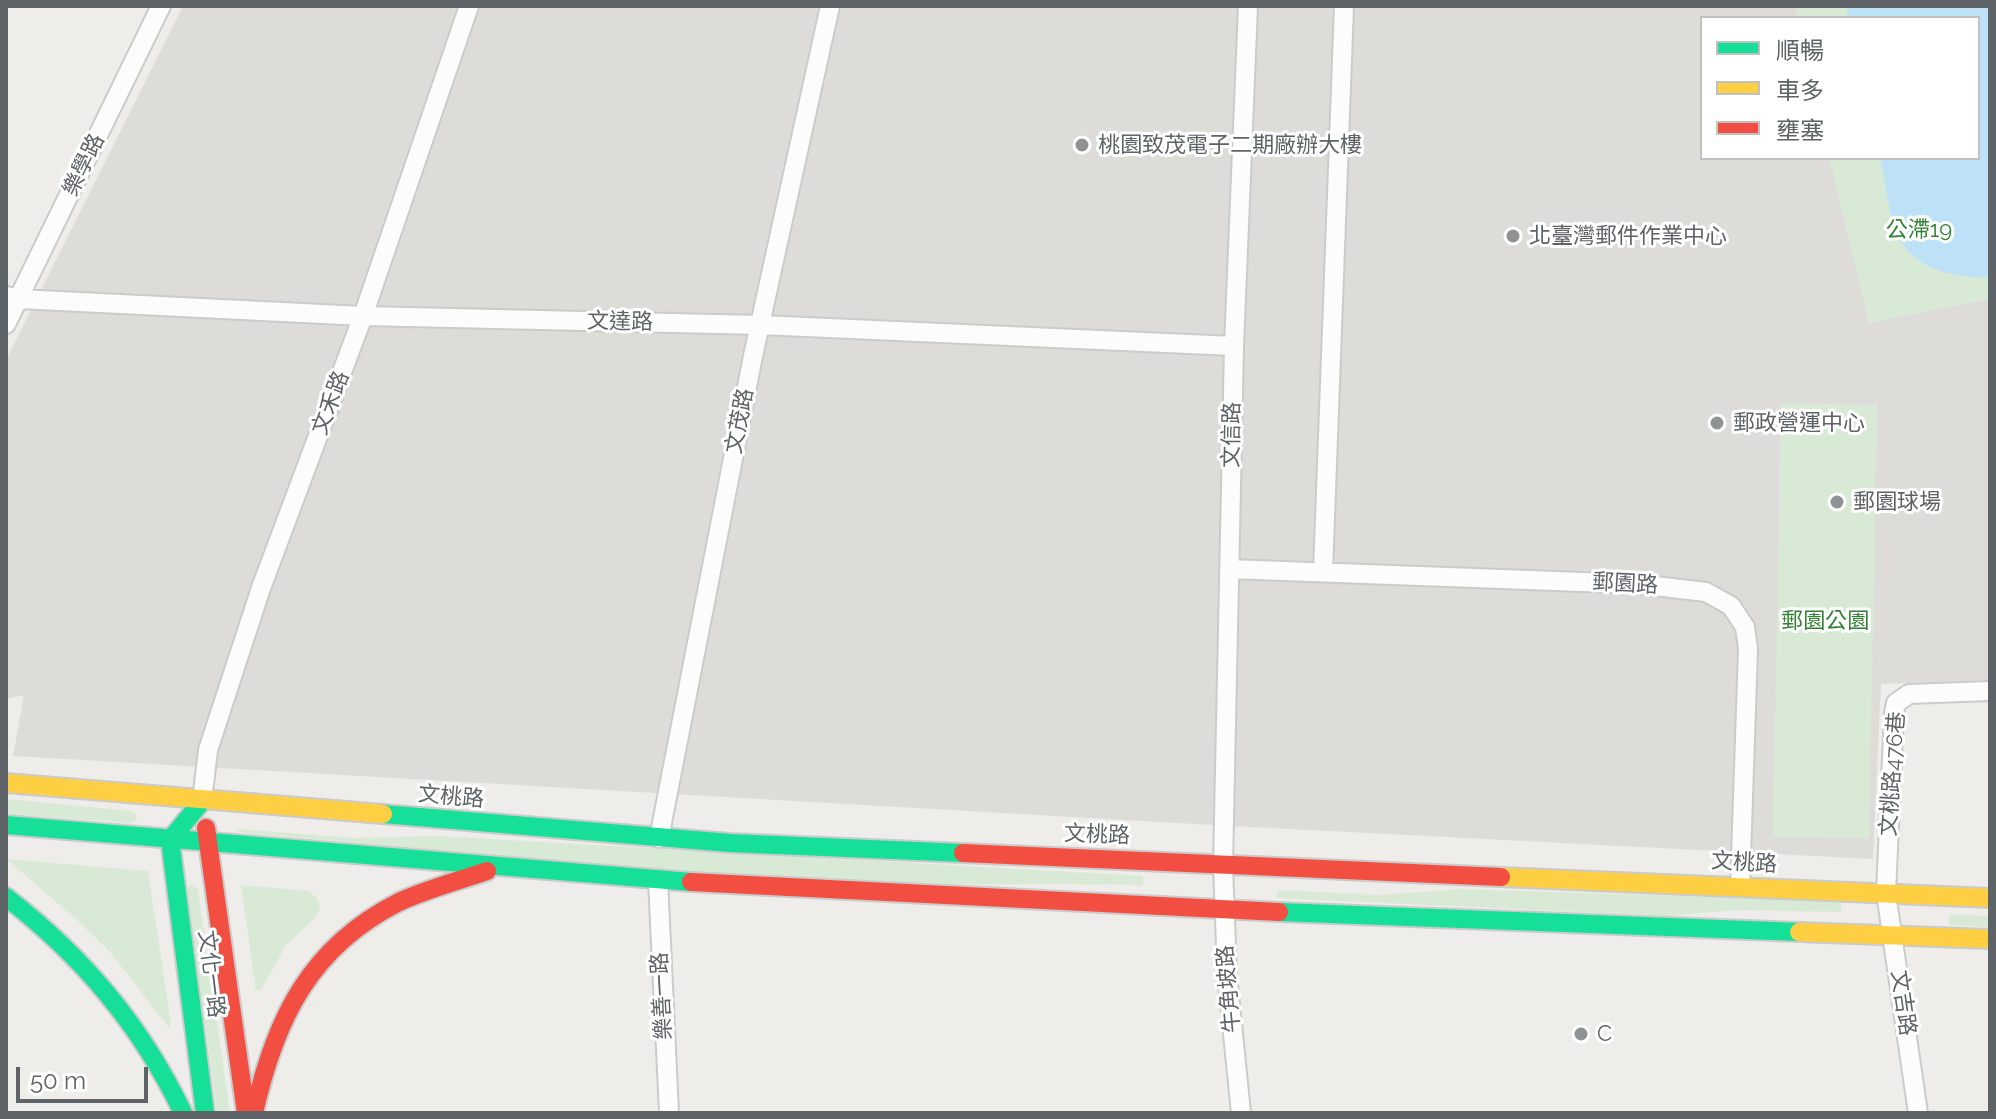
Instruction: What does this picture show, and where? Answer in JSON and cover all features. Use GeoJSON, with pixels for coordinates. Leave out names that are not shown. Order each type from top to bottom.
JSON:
{"type":"FeatureCollection","features":[{"type":"Feature","properties":{"kind":"street","name":"樂學路"},"geometry":{"type":"LineString","coordinates":[[6,324],[12,297],[161,6]]}},
{"type":"Feature","properties":{"kind":"street","name":"文禾路"},"geometry":{"type":"LineString","coordinates":[[202,801],[208,750],[261,588],[363,316],[469,6]]}},
{"type":"Feature","properties":{"kind":"street","name":"文茂路"},"geometry":{"type":"LineString","coordinates":[[659,838],[761,325],[830,6]]}},
{"type":"Feature","properties":{"kind":"street","name":"文信路"},"geometry":{"type":"LineString","coordinates":[[1223,865],[1234,346],[1248,6]]}},
{"type":"Feature","properties":{"kind":"street"},"geometry":{"type":"LineString","coordinates":[[1323,572],[1344,6]]}},
{"type":"Feature","properties":{"kind":"street","name":"文達路"},"geometry":{"type":"LineString","coordinates":[[12,297],[363,316],[761,325],[1234,346]]}},
{"type":"Feature","properties":{"kind":"street","name":"郵園路"},"geometry":{"type":"LineString","coordinates":[[1229,569],[1637,584],[1706,592],[1731,606],[1745,627],[1748,649],[1740,887]]}},
{"type":"Feature","properties":{"kind":"street","name":"文桃路476巷"},"geometry":{"type":"LineString","coordinates":[[1886,893],[1896,703],[1909,694],[1990,691]]}},
{"type":"Feature","properties":{"kind":"street"},"geometry":{"type":"LineString","coordinates":[[6,783],[202,801]]}},
{"type":"Feature","properties":{"kind":"street"},"geometry":{"type":"LineString","coordinates":[[170,840],[202,801]]}},
{"type":"Feature","properties":{"kind":"street","name":"文桃路"},"geometry":{"type":"LineString","coordinates":[[202,801],[659,838],[1990,898]]}},
{"type":"Feature","properties":{"kind":"street","name":"文化一路"},"geometry":{"type":"LineString","coordinates":[[202,801],[246,1113]]}},
{"type":"Feature","properties":{"kind":"street"},"geometry":{"type":"LineString","coordinates":[[6,825],[658,880],[1223,910],[1990,939]]}},
{"type":"Feature","properties":{"kind":"street","name":"文化一路"},"geometry":{"type":"LineString","coordinates":[[170,840],[205,1113]]}},
{"type":"Feature","properties":{"kind":"street","name":"牛角坡路"},"geometry":{"type":"LineString","coordinates":[[1223,865],[1223,910],[1241,1113]]}},
{"type":"Feature","properties":{"kind":"street"},"geometry":{"type":"LineString","coordinates":[[254,1113],[273,1037],[307,974],[351,932],[399,902],[497,867]]}},
{"type":"Feature","properties":{"kind":"street","name":"樂善一路"},"geometry":{"type":"LineString","coordinates":[[658,880],[669,1113]]}},
{"type":"Feature","properties":{"kind":"street","name":"文吉路"},"geometry":{"type":"LineString","coordinates":[[1886,893],[1918,1113]]}},
{"type":"Feature","properties":{"kind":"street"},"geometry":{"type":"LineString","coordinates":[[6,897],[46,926],[108,989],[139,1032],[183,1113]]}},
{"type":"Feature","properties":{"kind":"shaded area"},"geometry":{"type":"Polygon","coordinates":[[[183,6],[1796,6],[1798,16],[1700,16],[1700,160],[1830,160],[1869,322],[1990,299],[1990,680],[1881,684],[1873,859],[1194,824],[13,756],[24,695],[6,699],[6,360],[183,6]]]}},
{"type":"Feature","properties":{"kind":"green space","name":"公滯19"},"geometry":{"type":"Polygon","coordinates":[[[1796,6],[1990,6],[1990,299],[1869,323],[1830,160],[1980,160],[1980,16],[1798,16],[1796,6]]]}},
{"type":"Feature","properties":{"kind":"green space","name":"郵園公園"},"geometry":{"type":"Polygon","coordinates":[[[1781,403],[1877,405],[1869,838],[1773,837],[1781,403]]]}},
{"type":"Feature","properties":{"kind":"green space"},"geometry":{"type":"Polygon","coordinates":[[[6,799],[131,811],[137,819],[132,823],[6,814],[6,799]]]}},
{"type":"Feature","properties":{"kind":"green space"},"geometry":{"type":"Polygon","coordinates":[[[238,829],[354,838],[436,836],[1143,876],[1143,885],[879,884],[791,880],[236,832],[238,829]]]}},
{"type":"Feature","properties":{"kind":"green space"},"geometry":{"type":"Polygon","coordinates":[[[6,859],[148,871],[171,1024],[169,1028],[110,952],[6,859]]]}},
{"type":"Feature","properties":{"kind":"green space"},"geometry":{"type":"Polygon","coordinates":[[[193,884],[198,890],[230,1113],[217,1113],[187,887],[193,884]]]}},
{"type":"Feature","properties":{"kind":"green space"},"geometry":{"type":"Polygon","coordinates":[[[241,885],[309,891],[318,899],[320,908],[315,918],[286,945],[261,990],[256,991],[241,885]]]}},
{"type":"Feature","properties":{"kind":"green space"},"geometry":{"type":"Polygon","coordinates":[[[1460,889],[1842,901],[1841,912],[1736,910],[1666,916],[1277,898],[1278,890],[1380,895],[1460,889]]]}},
{"type":"Feature","properties":{"kind":"green space"},"geometry":{"type":"Polygon","coordinates":[[[1950,914],[1990,916],[1990,927],[1949,925],[1950,914]]]}},
{"type":"Feature","properties":{"kind":"water"},"geometry":{"type":"Polygon","coordinates":[[[1846,6],[1990,6],[1990,276],[1976,278],[1953,274],[1915,258],[1896,231],[1880,160],[1980,160],[1980,16],[1848,16],[1846,6]]]}},
{"type":"Feature","properties":{"kind":"traffic: fast"},"geometry":{"type":"LineString","coordinates":[[202,801],[170,840],[205,1113]]}},
{"type":"Feature","properties":{"kind":"traffic: fast"},"geometry":{"type":"LineString","coordinates":[[383,814],[730,843],[963,853]]}},
{"type":"Feature","properties":{"kind":"traffic: fast"},"geometry":{"type":"LineString","coordinates":[[6,825],[691,882]]}},
{"type":"Feature","properties":{"kind":"traffic: fast"},"geometry":{"type":"LineString","coordinates":[[6,897],[60,944],[108,994],[148,1051],[183,1113]]}},
{"type":"Feature","properties":{"kind":"traffic: fast"},"geometry":{"type":"LineString","coordinates":[[1279,912],[1799,932]]}},
{"type":"Feature","properties":{"kind":"traffic: slow"},"geometry":{"type":"LineString","coordinates":[[6,783],[383,814]]}},
{"type":"Feature","properties":{"kind":"traffic: slow"},"geometry":{"type":"LineString","coordinates":[[1501,877],[1990,898]]}},
{"type":"Feature","properties":{"kind":"traffic: slow"},"geometry":{"type":"LineString","coordinates":[[1799,932],[1990,939]]}},
{"type":"Feature","properties":{"kind":"traffic: jam"},"geometry":{"type":"LineString","coordinates":[[206,828],[246,1113]]}},
{"type":"Feature","properties":{"kind":"traffic: jam"},"geometry":{"type":"LineString","coordinates":[[963,853],[1501,877]]}},
{"type":"Feature","properties":{"kind":"traffic: jam"},"geometry":{"type":"LineString","coordinates":[[254,1113],[273,1047],[286,1017],[301,989],[342,941],[368,920],[399,902],[487,871]]}},
{"type":"Feature","properties":{"kind":"traffic: jam"},"geometry":{"type":"LineString","coordinates":[[691,882],[1279,912]]}},
{"type":"Feature","properties":{"kind":"place","name":"桃園致茂電子二期廠辦大樓"},"geometry":{"type":"Point","coordinates":[1082,145]}},
{"type":"Feature","properties":{"kind":"place","name":"北臺灣郵件作業中心"},"geometry":{"type":"Point","coordinates":[1513,236]}},
{"type":"Feature","properties":{"kind":"place","name":"郵政營運中心"},"geometry":{"type":"Point","coordinates":[1717,423]}},
{"type":"Feature","properties":{"kind":"place","name":"郵園球場"},"geometry":{"type":"Point","coordinates":[1837,502]}},
{"type":"Feature","properties":{"kind":"place","name":"C"},"geometry":{"type":"Point","coordinates":[1581,1034]}}]}
